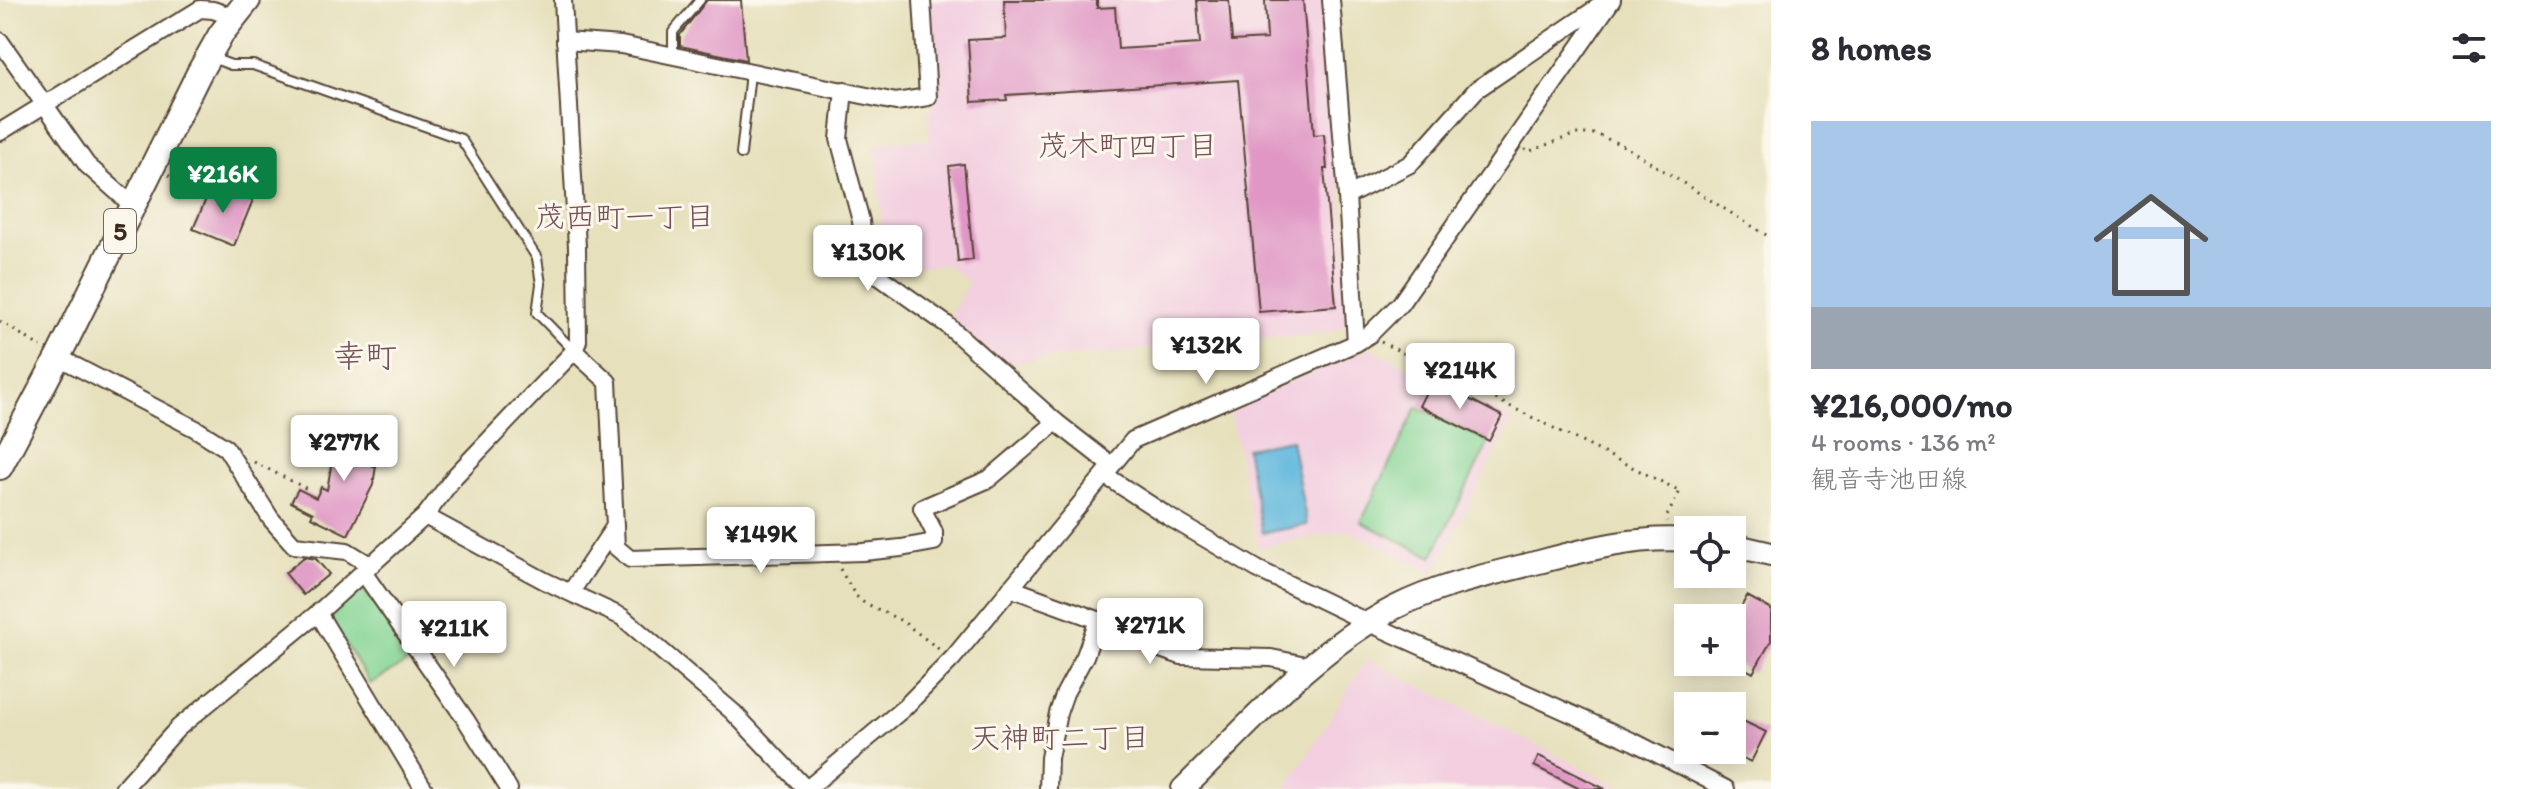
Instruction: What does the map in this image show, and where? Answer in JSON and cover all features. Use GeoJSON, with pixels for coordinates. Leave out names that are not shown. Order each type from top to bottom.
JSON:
{"type":"FeatureCollection","features":[{"type":"Feature","properties":{"kind":"main road","name":"5"},"geometry":{"type":"LineString","coordinates":[[0,467],[208,56],[241,9]]}},
{"type":"Feature","properties":{"kind":"street"},"geometry":{"type":"LineString","coordinates":[[123,789],[178,728],[318,613],[425,516],[455,476],[574,351],[578,341],[577,247],[563,0]]}},
{"type":"Feature","properties":{"kind":"street"},"geometry":{"type":"LineString","coordinates":[[565,41],[621,45],[896,102],[928,97],[922,0]]}},
{"type":"Feature","properties":{"kind":"street"},"geometry":{"type":"LineString","coordinates":[[1331,0],[1347,196],[1363,338]]}},
{"type":"Feature","properties":{"kind":"street"},"geometry":{"type":"LineString","coordinates":[[1347,196],[1410,164],[1476,90],[1610,0]]}},
{"type":"Feature","properties":{"kind":"street"},"geometry":{"type":"LineString","coordinates":[[425,516],[545,581],[622,617],[733,712],[812,787],[904,708],[953,658],[1133,440],[1363,338],[1400,304],[1610,0]]}},
{"type":"Feature","properties":{"kind":"street"},"geometry":{"type":"LineString","coordinates":[[0,132],[200,9],[241,9]]}},
{"type":"Feature","properties":{"kind":"street"},"geometry":{"type":"LineString","coordinates":[[0,41],[87,165],[132,205]]}},
{"type":"Feature","properties":{"kind":"street"},"geometry":{"type":"LineString","coordinates":[[844,90],[839,139],[861,221],[863,242],[853,258],[946,324],[1108,470],[1169,517],[1257,569],[1634,742],[1726,789]]}},
{"type":"Feature","properties":{"kind":"street"},"geometry":{"type":"LineString","coordinates":[[574,351],[608,382],[616,547],[630,559],[829,553],[901,548],[934,542],[934,532],[922,508],[989,479],[1056,422]]}},
{"type":"Feature","properties":{"kind":"street"},"geometry":{"type":"LineString","coordinates":[[58,357],[196,429],[226,448],[271,519],[294,545],[347,551],[366,569],[509,789]]}},
{"type":"Feature","properties":{"kind":"street"},"geometry":{"type":"LineString","coordinates":[[571,592],[615,526]]}},
{"type":"Feature","properties":{"kind":"street"},"geometry":{"type":"LineString","coordinates":[[1183,789],[1311,666],[1346,638],[1396,607],[1476,578],[1609,545],[1674,539]]}},
{"type":"Feature","properties":{"kind":"street"},"geometry":{"type":"LineString","coordinates":[[1746,548],[1771,554]]}},
{"type":"Feature","properties":{"kind":"street"},"geometry":{"type":"LineString","coordinates":[[1010,588],[1098,620],[1181,656],[1271,658],[1311,666]]}},
{"type":"Feature","properties":{"kind":"street"},"geometry":{"type":"LineString","coordinates":[[318,613],[424,789]]}},
{"type":"Feature","properties":{"kind":"street"},"geometry":{"type":"LineString","coordinates":[[1048,789],[1049,758],[1058,713],[1098,620]]}},
{"type":"Feature","properties":{"kind":"lane"},"geometry":{"type":"LineString","coordinates":[[673,55],[673,32],[700,0]]}},
{"type":"Feature","properties":{"kind":"lane"},"geometry":{"type":"LineString","coordinates":[[208,56],[231,65],[253,65],[461,139],[537,258],[541,284],[537,313],[574,351]]}},
{"type":"Feature","properties":{"kind":"lane"},"geometry":{"type":"LineString","coordinates":[[741,154],[750,73]]}},
{"type":"Feature","properties":{"kind":"path"},"geometry":{"type":"LineString","coordinates":[[1518,136],[1527,152],[1576,134],[1596,134],[1624,146],[1771,238]]}},
{"type":"Feature","properties":{"kind":"path"},"geometry":{"type":"LineString","coordinates":[[164,173],[197,188]]}},
{"type":"Feature","properties":{"kind":"path"},"geometry":{"type":"LineString","coordinates":[[0,321],[58,357]]}},
{"type":"Feature","properties":{"kind":"path"},"geometry":{"type":"LineString","coordinates":[[1363,338],[1680,491],[1667,516],[1674,532]]}},
{"type":"Feature","properties":{"kind":"path"},"geometry":{"type":"LineString","coordinates":[[254,462],[311,491]]}},
{"type":"Feature","properties":{"kind":"path"},"geometry":{"type":"LineString","coordinates":[[829,553],[855,595],[863,602],[902,621],[953,658]]}},
{"type":"Feature","properties":{"kind":"shaded area"},"geometry":{"type":"Polygon","coordinates":[[[927,0],[1323,0],[1352,307],[1346,326],[1321,334],[999,363],[950,316],[969,283],[948,265],[886,267],[875,144],[930,139],[928,113],[933,109],[927,0]]]}},
{"type":"Feature","properties":{"kind":"shaded area"},"geometry":{"type":"Polygon","coordinates":[[[1370,348],[1513,419],[1434,573],[1347,530],[1258,548],[1229,408],[1370,348]]]}},
{"type":"Feature","properties":{"kind":"shaded area"},"geometry":{"type":"Polygon","coordinates":[[[1367,659],[1623,789],[1286,789],[1367,659]]]}},
{"type":"Feature","properties":{"kind":"green space"},"geometry":{"type":"Polygon","coordinates":[[[1417,407],[1489,442],[1432,557],[1361,522],[1417,407]]]}},
{"type":"Feature","properties":{"kind":"green space"},"geometry":{"type":"Polygon","coordinates":[[[350,589],[365,592],[415,658],[370,684],[328,615],[329,608],[350,589]]]}},
{"type":"Feature","properties":{"kind":"water"},"geometry":{"type":"Polygon","coordinates":[[[1291,440],[1307,525],[1262,533],[1246,448],[1291,440]]]}},
{"type":"Feature","properties":{"kind":"building"},"geometry":{"type":"Polygon","coordinates":[[[707,0],[741,0],[746,60],[680,46],[680,35],[707,0]]]}},
{"type":"Feature","properties":{"kind":"building"},"geometry":{"type":"Polygon","coordinates":[[[1004,0],[1097,0],[1097,8],[1115,7],[1118,49],[1200,44],[1197,0],[1229,0],[1232,41],[1267,39],[1265,0],[1303,0],[1314,135],[1324,134],[1327,169],[1324,169],[1336,306],[1259,312],[1238,80],[1006,95],[1007,100],[972,102],[968,40],[1006,38],[1004,0]]]}},
{"type":"Feature","properties":{"kind":"building"},"geometry":{"type":"Polygon","coordinates":[[[964,164],[973,260],[958,262],[949,166],[964,164]]]}},
{"type":"Feature","properties":{"kind":"building"},"geometry":{"type":"Polygon","coordinates":[[[213,183],[253,200],[234,246],[193,229],[213,183]]]}},
{"type":"Feature","properties":{"kind":"building"},"geometry":{"type":"Polygon","coordinates":[[[1432,380],[1502,416],[1489,441],[1419,406],[1432,380]]]}},
{"type":"Feature","properties":{"kind":"building"},"geometry":{"type":"Polygon","coordinates":[[[355,430],[368,432],[366,443],[377,445],[373,466],[376,466],[373,485],[348,535],[311,517],[313,513],[291,502],[298,489],[316,498],[321,487],[327,490],[332,461],[327,460],[329,443],[337,445],[339,433],[354,436],[355,430]]]}},
{"type":"Feature","properties":{"kind":"building"},"geometry":{"type":"Polygon","coordinates":[[[304,557],[316,559],[329,574],[303,595],[285,573],[304,557]]]}},
{"type":"Feature","properties":{"kind":"building"},"geometry":{"type":"Polygon","coordinates":[[[1747,596],[1771,609],[1771,641],[1753,673],[1746,669],[1746,604],[1743,604],[1747,596]]]}},
{"type":"Feature","properties":{"kind":"building"},"geometry":{"type":"Polygon","coordinates":[[[1746,722],[1766,732],[1751,762],[1746,760],[1746,722]]]}},
{"type":"Feature","properties":{"kind":"building"},"geometry":{"type":"Polygon","coordinates":[[[1539,756],[1605,789],[1580,789],[1534,766],[1539,756]]]}},
{"type":"Feature","properties":{"kind":"district","name":"茂木町四丁目"},"geometry":{"type":"Point","coordinates":[1128,145]}},
{"type":"Feature","properties":{"kind":"district","name":"茂西町一丁目"},"geometry":{"type":"Point","coordinates":[625,216]}},
{"type":"Feature","properties":{"kind":"district","name":"幸町"},"geometry":{"type":"Point","coordinates":[365,356]}},
{"type":"Feature","properties":{"kind":"district","name":"天神町二丁目"},"geometry":{"type":"Point","coordinates":[1060,737]}}]}
